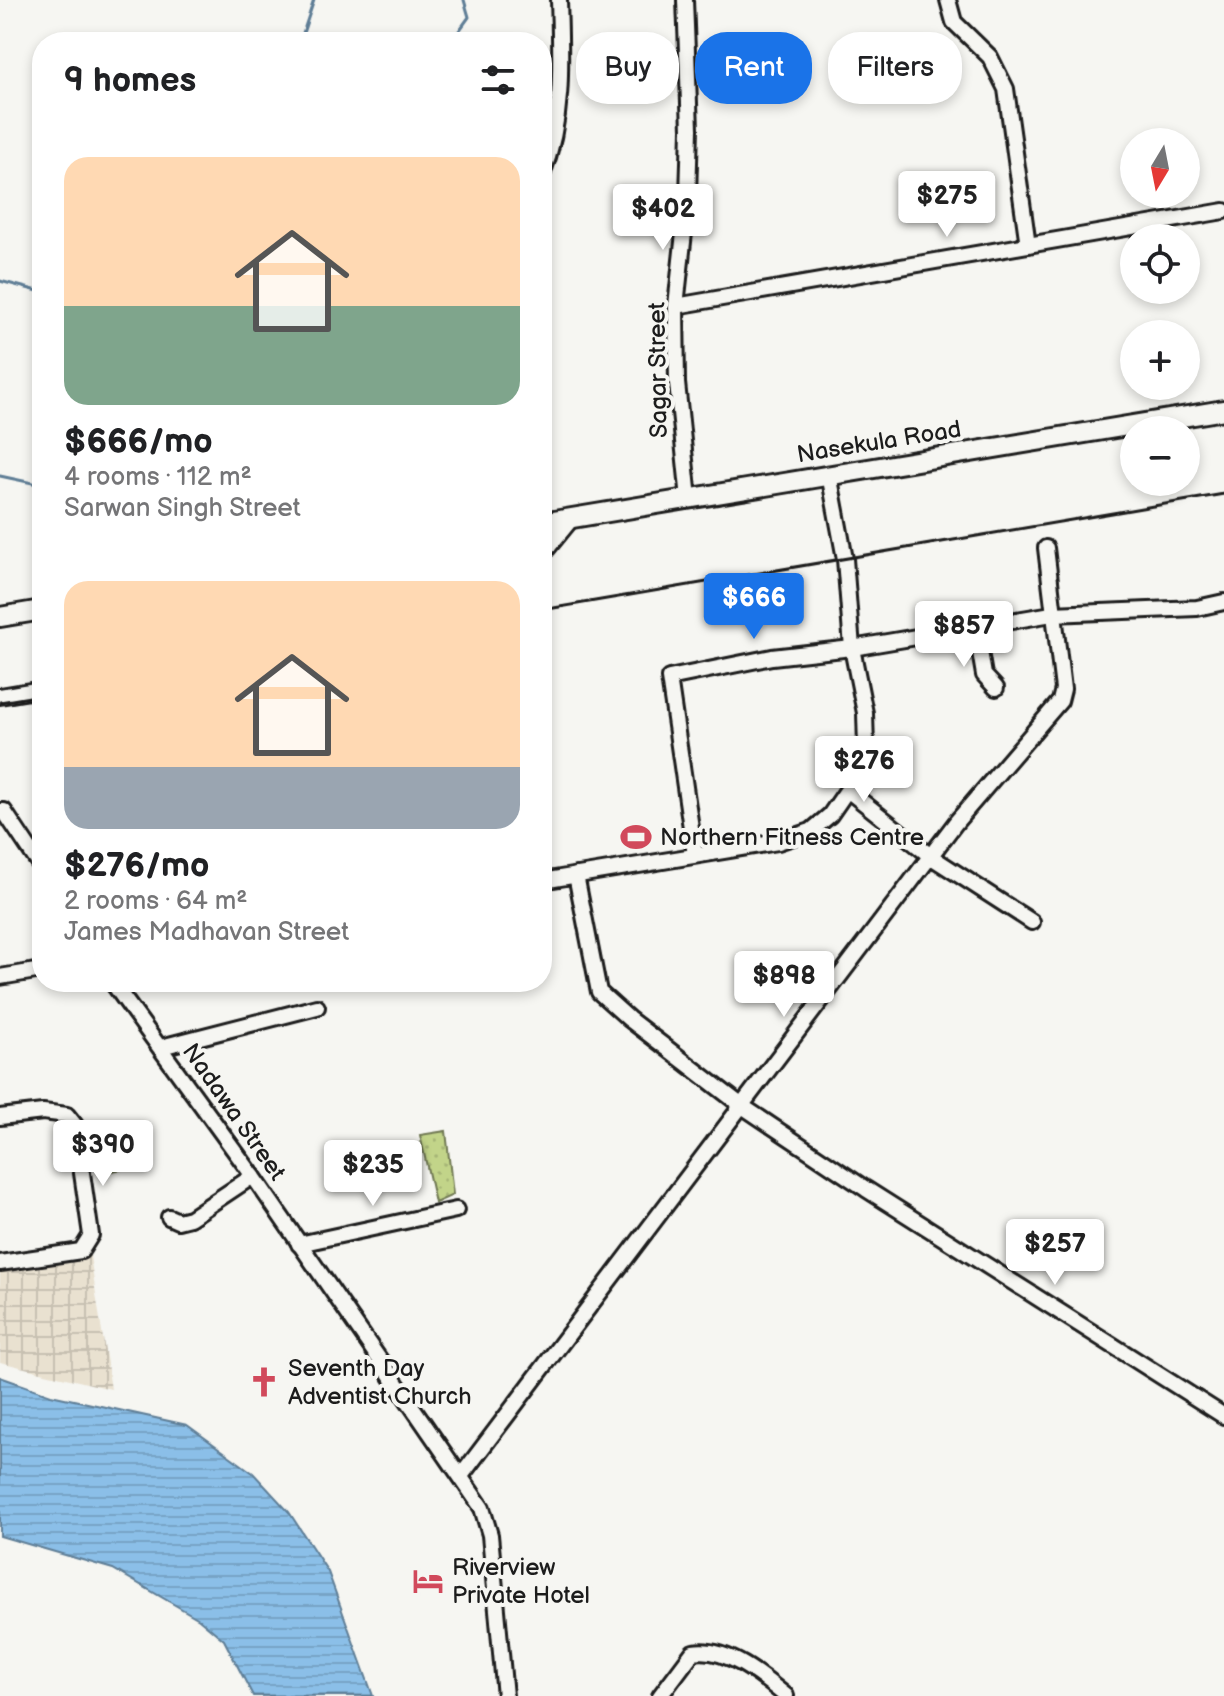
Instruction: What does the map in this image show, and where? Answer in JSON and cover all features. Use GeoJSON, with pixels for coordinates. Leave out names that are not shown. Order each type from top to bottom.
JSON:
{"type":"FeatureCollection","features":[{"type":"Feature","properties":{"kind":"main road","name":"Nasekula Road"},"geometry":{"type":"LineString","coordinates":[[552,521],[1224,410]]}},
{"type":"Feature","properties":{"kind":"main road"},"geometry":{"type":"LineString","coordinates":[[0,617],[32,612]]}},
{"type":"Feature","properties":{"kind":"street"},"geometry":{"type":"LineString","coordinates":[[552,143],[562,91],[559,0]]}},
{"type":"Feature","properties":{"kind":"street","name":"Sagar Street"},"geometry":{"type":"LineString","coordinates":[[685,0],[690,129],[688,196],[676,306],[680,440],[689,499]]}},
{"type":"Feature","properties":{"kind":"street"},"geometry":{"type":"LineString","coordinates":[[948,0],[954,22],[990,57],[1006,89],[1028,245]]}},
{"type":"Feature","properties":{"kind":"street"},"geometry":{"type":"LineString","coordinates":[[676,306],[1224,211]]}},
{"type":"Feature","properties":{"kind":"street"},"geometry":{"type":"LineString","coordinates":[[552,879],[778,842],[811,831],[850,792],[859,773],[867,728],[852,648],[845,559],[829,474]]}},
{"type":"Feature","properties":{"kind":"street"},"geometry":{"type":"LineString","coordinates":[[552,543],[573,517]]}},
{"type":"Feature","properties":{"kind":"street"},"geometry":{"type":"LineString","coordinates":[[461,1476],[933,858],[957,821],[1060,701],[1063,689],[1046,548]]}},
{"type":"Feature","properties":{"kind":"street"},"geometry":{"type":"LineString","coordinates":[[695,855],[669,678],[772,657],[852,648],[1052,614],[1197,608],[1224,602]]}},
{"type":"Feature","properties":{"kind":"street"},"geometry":{"type":"LineString","coordinates":[[976,628],[984,675],[996,688]]}},
{"type":"Feature","properties":{"kind":"street"},"geometry":{"type":"LineString","coordinates":[[0,696],[32,691]]}},
{"type":"Feature","properties":{"kind":"street"},"geometry":{"type":"LineString","coordinates":[[850,792],[933,858],[1032,922]]}},
{"type":"Feature","properties":{"kind":"street"},"geometry":{"type":"LineString","coordinates":[[0,811],[4,811],[32,853]]}},
{"type":"Feature","properties":{"kind":"street"},"geometry":{"type":"LineString","coordinates":[[576,875],[599,992],[742,1106],[866,1189],[1224,1416]]}},
{"type":"Feature","properties":{"kind":"street"},"geometry":{"type":"LineString","coordinates":[[0,977],[32,972]]}},
{"type":"Feature","properties":{"kind":"street","name":"Nadawa Street"},"geometry":{"type":"LineString","coordinates":[[120,992],[253,1176],[440,1452],[482,1508],[490,1535],[505,1696]]}},
{"type":"Feature","properties":{"kind":"street"},"geometry":{"type":"LineString","coordinates":[[161,1047],[317,1007]]}},
{"type":"Feature","properties":{"kind":"street"},"geometry":{"type":"LineString","coordinates":[[0,1117],[43,1112],[67,1115],[75,1125],[91,1235],[81,1251],[0,1263]]}},
{"type":"Feature","properties":{"kind":"street"},"geometry":{"type":"LineString","coordinates":[[169,1217],[178,1221],[190,1218],[253,1176]]}},
{"type":"Feature","properties":{"kind":"street"},"geometry":{"type":"LineString","coordinates":[[299,1244],[456,1210]]}},
{"type":"Feature","properties":{"kind":"street"},"geometry":{"type":"LineString","coordinates":[[660,1696],[693,1652],[709,1649],[726,1655],[786,1696]]}},
{"type":"Feature","properties":{"kind":"shaded area"},"geometry":{"type":"Polygon","coordinates":[[[35,1248],[90,1256],[111,1389],[0,1362],[0,1258],[35,1248]]]}},
{"type":"Feature","properties":{"kind":"green space"},"geometry":{"type":"Polygon","coordinates":[[[446,1131],[453,1195],[435,1203],[420,1135],[446,1131]]]}},
{"type":"Feature","properties":{"kind":"green space"},"geometry":{"type":"Polygon","coordinates":[[[134,1146],[138,1166],[101,1173],[98,1153],[134,1146]]]}},
{"type":"Feature","properties":{"kind":"water"},"geometry":{"type":"Polygon","coordinates":[[[0,1377],[51,1395],[187,1425],[253,1473],[289,1512],[328,1572],[373,1696],[253,1696],[224,1640],[199,1619],[113,1569],[0,1536],[0,1377]]]}},
{"type":"Feature","properties":{"kind":"waterway"},"geometry":{"type":"LineString","coordinates":[[303,32],[314,0]]}},
{"type":"Feature","properties":{"kind":"waterway"},"geometry":{"type":"LineString","coordinates":[[458,32],[469,17],[464,0]]}},
{"type":"Feature","properties":{"kind":"waterway"},"geometry":{"type":"LineString","coordinates":[[0,281],[32,289]]}},
{"type":"Feature","properties":{"kind":"waterway"},"geometry":{"type":"LineString","coordinates":[[0,476],[32,483]]}},
{"type":"Feature","properties":{"kind":"railway"},"geometry":{"type":"LineString","coordinates":[[552,608],[1224,494]]}},
{"type":"Feature","properties":{"kind":"railway"},"geometry":{"type":"LineString","coordinates":[[0,702],[32,697]]}},
{"type":"Feature","properties":{"kind":"place","name":"Northern Fitness Centre"},"geometry":{"type":"Point","coordinates":[636,837]}},
{"type":"Feature","properties":{"kind":"place","name":"Seventh Day Adventist Church"},"geometry":{"type":"Point","coordinates":[264,1382]}},
{"type":"Feature","properties":{"kind":"place","name":"Riverview Private Hotel"},"geometry":{"type":"Point","coordinates":[428,1581]}}]}
